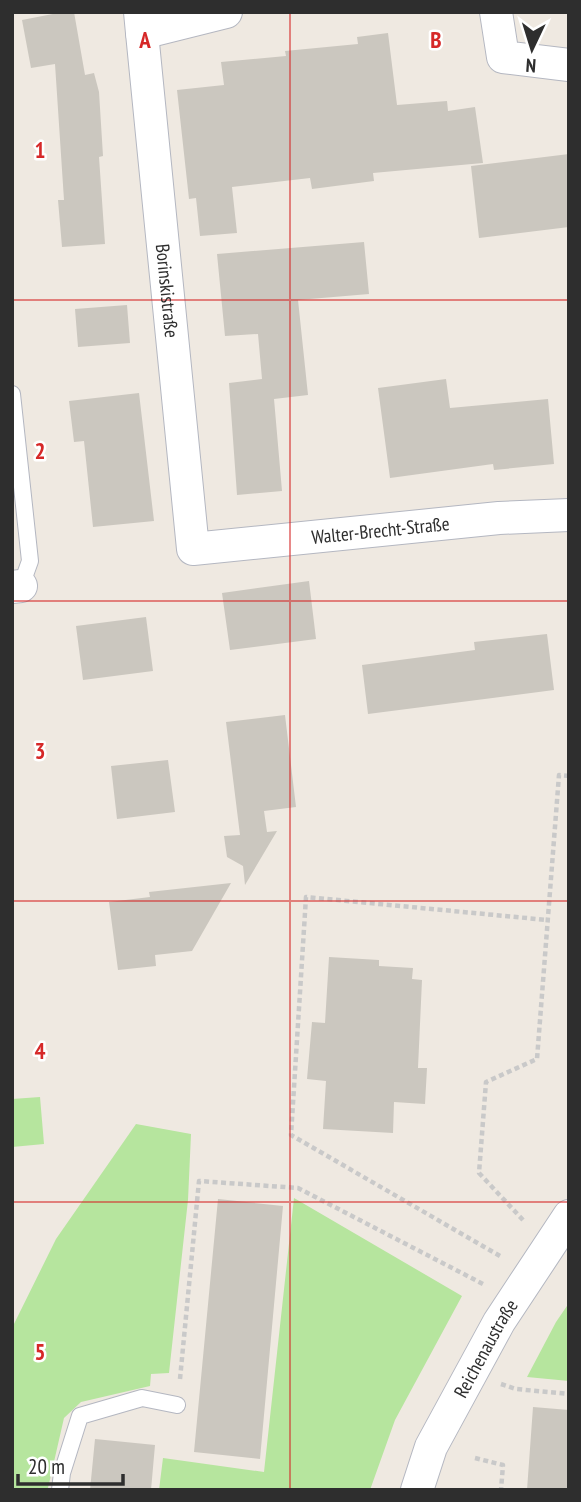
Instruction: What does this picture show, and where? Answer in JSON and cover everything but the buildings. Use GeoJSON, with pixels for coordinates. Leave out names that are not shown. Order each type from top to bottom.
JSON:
{"type":"FeatureCollection","features":[{"type":"Feature","properties":{"kind":"street"},"geometry":{"type":"LineString","coordinates":[[141,22],[226,12]]}},
{"type":"Feature","properties":{"kind":"street"},"geometry":{"type":"LineString","coordinates":[[496,12],[503,57],[569,65]]}},
{"type":"Feature","properties":{"kind":"street","name":"Borinskistraße"},"geometry":{"type":"LineString","coordinates":[[141,22],[193,549]]}},
{"type":"Feature","properties":{"kind":"street","name":"Walter-Brecht-Straße"},"geometry":{"type":"LineString","coordinates":[[193,549],[499,518],[569,515]]}},
{"type":"Feature","properties":{"kind":"street","name":"Reichenaustraße"},"geometry":{"type":"LineString","coordinates":[[417,1490],[431,1447],[503,1315],[569,1216]]}},
{"type":"Feature","properties":{"kind":"lane"},"geometry":{"type":"LineString","coordinates":[[12,394],[30,561],[17,587]]}},
{"type":"Feature","properties":{"kind":"lane"},"geometry":{"type":"LineString","coordinates":[[60,1490],[62,1473],[80,1416],[142,1398],[177,1405]]}},
{"type":"Feature","properties":{"kind":"path"},"geometry":{"type":"LineString","coordinates":[[523,1220],[479,1173],[486,1082],[537,1059],[559,775],[569,776]]}},
{"type":"Feature","properties":{"kind":"path"},"geometry":{"type":"LineString","coordinates":[[500,1256],[291,1135],[306,897],[547,920]]}},
{"type":"Feature","properties":{"kind":"path"},"geometry":{"type":"LineString","coordinates":[[177,1405],[199,1181],[298,1188],[483,1284]]}},
{"type":"Feature","properties":{"kind":"path"},"geometry":{"type":"LineString","coordinates":[[470,1375],[516,1389],[569,1394]]}},
{"type":"Feature","properties":{"kind":"path"},"geometry":{"type":"LineString","coordinates":[[475,1458],[503,1465],[501,1490]]}},
{"type":"Feature","properties":{"kind":"green space"},"geometry":{"type":"Polygon","coordinates":[[[40,1097],[44,1144],[12,1147],[12,1099],[40,1097]]]}},
{"type":"Feature","properties":{"kind":"green space"},"geometry":{"type":"Polygon","coordinates":[[[136,1124],[191,1134],[188,1200],[169,1373],[151,1374],[150,1386],[81,1402],[64,1418],[48,1488],[12,1490],[12,1328],[56,1239],[136,1124]]]}},
{"type":"Feature","properties":{"kind":"green space"},"geometry":{"type":"Polygon","coordinates":[[[294,1198],[462,1296],[395,1420],[370,1490],[159,1490],[163,1458],[264,1472],[294,1198]]]}},
{"type":"Feature","properties":{"kind":"green space"},"geometry":{"type":"Polygon","coordinates":[[[569,1303],[569,1381],[527,1377],[556,1322],[569,1303]]]}}]}
